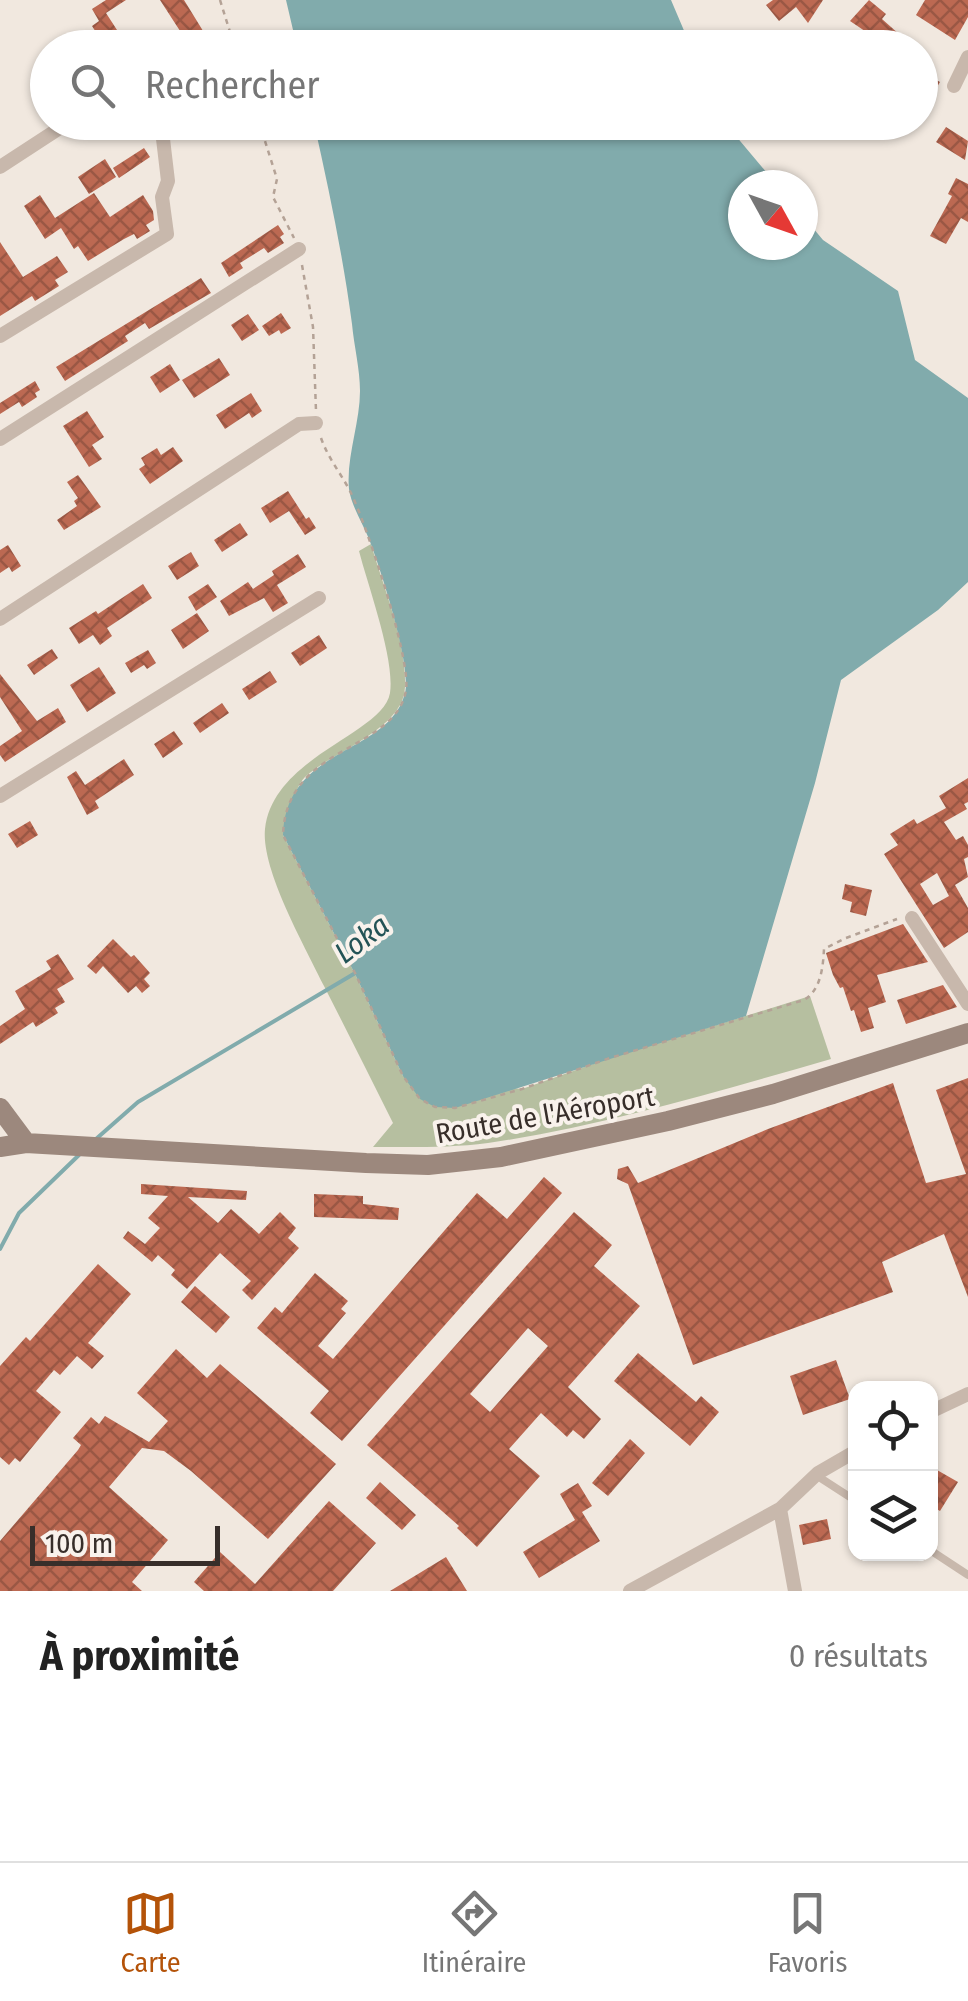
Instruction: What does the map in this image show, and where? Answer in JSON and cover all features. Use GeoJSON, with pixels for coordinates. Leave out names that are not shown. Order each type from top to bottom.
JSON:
{"type":"FeatureCollection","features":[{"type":"Feature","properties":{"kind":"main road","name":"Route de l'Aéroport"},"geometry":{"type":"LineString","coordinates":[[0,1147],[26,1143],[428,1165],[501,1157],[773,1094],[968,1032]]}},
{"type":"Feature","properties":{"kind":"main road"},"geometry":{"type":"LineString","coordinates":[[0,1108],[26,1143]]}},
{"type":"Feature","properties":{"kind":"street"},"geometry":{"type":"LineString","coordinates":[[954,86],[968,56]]}},
{"type":"Feature","properties":{"kind":"street"},"geometry":{"type":"LineString","coordinates":[[0,166],[41,140]]}},
{"type":"Feature","properties":{"kind":"street"},"geometry":{"type":"LineString","coordinates":[[0,336],[167,234],[162,197],[168,181],[163,140]]}},
{"type":"Feature","properties":{"kind":"street"},"geometry":{"type":"LineString","coordinates":[[0,439],[299,248]]}},
{"type":"Feature","properties":{"kind":"street"},"geometry":{"type":"LineString","coordinates":[[0,620],[299,424],[316,423]]}},
{"type":"Feature","properties":{"kind":"street"},"geometry":{"type":"LineString","coordinates":[[0,796],[320,598]]}},
{"type":"Feature","properties":{"kind":"street"},"geometry":{"type":"LineString","coordinates":[[912,918],[968,1004]]}},
{"type":"Feature","properties":{"kind":"street"},"geometry":{"type":"LineString","coordinates":[[938,1408],[968,1394]]}},
{"type":"Feature","properties":{"kind":"street"},"geometry":{"type":"LineString","coordinates":[[636,1590],[780,1509],[818,1473],[848,1456]]}},
{"type":"Feature","properties":{"kind":"street"},"geometry":{"type":"LineString","coordinates":[[780,1509],[796,1591]]}},
{"type":"Feature","properties":{"kind":"lane"},"geometry":{"type":"LineString","coordinates":[[822,1479],[848,1496]]}},
{"type":"Feature","properties":{"kind":"lane"},"geometry":{"type":"LineString","coordinates":[[938,1555],[968,1575]]}},
{"type":"Feature","properties":{"kind":"path"},"geometry":{"type":"LineString","coordinates":[[220,0],[229,30]]}},
{"type":"Feature","properties":{"kind":"path"},"geometry":{"type":"LineString","coordinates":[[264,140],[277,179],[274,196],[299,248],[314,327],[316,423],[329,462],[349,490],[371,544],[404,660],[406,691],[396,712],[379,728],[302,779],[290,795],[283,835],[404,1076],[420,1099],[435,1107],[455,1108],[804,1000],[812,995],[823,970],[824,949],[896,920],[912,918]]}},
{"type":"Feature","properties":{"kind":"green space"},"geometry":{"type":"Polygon","coordinates":[[[371,544],[402,652],[402,702],[380,727],[305,777],[294,796],[283,835],[403,1076],[522,1089],[810,996],[831,1059],[661,1107],[531,1136],[459,1146],[373,1147],[393,1123],[286,909],[270,865],[265,829],[272,804],[287,783],[369,721],[383,708],[390,693],[385,642],[359,551],[371,544]]]}},
{"type":"Feature","properties":{"kind":"water"},"geometry":{"type":"Polygon","coordinates":[[[286,0],[671,0],[684,30],[293,30],[286,0]]]}},
{"type":"Feature","properties":{"kind":"water"},"geometry":{"type":"Polygon","coordinates":[[[318,140],[739,140],[764,170],[728,170],[728,260],[818,260],[818,234],[898,291],[915,360],[968,398],[968,582],[938,610],[841,680],[815,783],[746,1016],[455,1108],[435,1107],[420,1099],[403,1076],[283,835],[288,806],[301,784],[319,767],[380,729],[395,713],[405,693],[400,640],[374,553],[349,489],[360,391],[348,299],[318,140]]]}},
{"type":"Feature","properties":{"kind":"building"},"geometry":{"type":"Polygon","coordinates":[[[106,0],[126,0],[106,13],[117,30],[95,30],[92,26],[99,21],[92,9],[106,0]]]}},
{"type":"Feature","properties":{"kind":"building"},"geometry":{"type":"Polygon","coordinates":[[[160,0],[184,0],[202,30],[179,30],[160,0]]]}},
{"type":"Feature","properties":{"kind":"building"},"geometry":{"type":"Polygon","coordinates":[[[773,0],[823,0],[808,23],[796,7],[779,21],[766,5],[773,0]]]}},
{"type":"Feature","properties":{"kind":"building"},"geometry":{"type":"Polygon","coordinates":[[[869,0],[886,14],[882,19],[894,30],[863,30],[850,21],[869,0]]]}},
{"type":"Feature","properties":{"kind":"building"},"geometry":{"type":"Polygon","coordinates":[[[925,0],[968,0],[968,17],[955,40],[916,15],[925,0]]]}},
{"type":"Feature","properties":{"kind":"building"},"geometry":{"type":"Polygon","coordinates":[[[946,127],[968,141],[965,160],[936,142],[946,127]]]}},
{"type":"Feature","properties":{"kind":"building"},"geometry":{"type":"Polygon","coordinates":[[[144,148],[150,157],[119,178],[113,168],[144,148]]]}},
{"type":"Feature","properties":{"kind":"building"},"geometry":{"type":"Polygon","coordinates":[[[105,159],[116,177],[89,194],[78,177],[105,159]]]}},
{"type":"Feature","properties":{"kind":"building"},"geometry":{"type":"Polygon","coordinates":[[[956,178],[968,184],[968,222],[961,218],[946,244],[930,236],[952,196],[948,194],[956,178]]]}},
{"type":"Feature","properties":{"kind":"building"},"geometry":{"type":"Polygon","coordinates":[[[94,193],[110,217],[143,195],[153,211],[154,220],[146,225],[150,231],[137,239],[134,234],[88,261],[78,246],[74,249],[61,228],[45,239],[24,206],[40,195],[55,218],[94,193]]]}},
{"type":"Feature","properties":{"kind":"building"},"geometry":{"type":"Polygon","coordinates":[[[278,225],[284,243],[268,253],[264,248],[240,263],[243,268],[229,277],[221,263],[278,225]]]}},
{"type":"Feature","properties":{"kind":"building"},"geometry":{"type":"Polygon","coordinates":[[[0,242],[23,277],[57,256],[68,272],[55,280],[59,286],[35,301],[32,296],[0,316],[0,242]]]}},
{"type":"Feature","properties":{"kind":"building"},"geometry":{"type":"Polygon","coordinates":[[[201,278],[211,293],[149,329],[145,323],[125,336],[128,341],[65,381],[56,367],[201,278]]]}},
{"type":"Feature","properties":{"kind":"building"},"geometry":{"type":"Polygon","coordinates":[[[281,313],[291,328],[269,336],[262,326],[281,313]]]}},
{"type":"Feature","properties":{"kind":"building"},"geometry":{"type":"Polygon","coordinates":[[[248,314],[259,330],[242,341],[231,325],[248,314]]]}},
{"type":"Feature","properties":{"kind":"building"},"geometry":{"type":"Polygon","coordinates":[[[219,358],[230,375],[194,398],[182,380],[219,358]]]}},
{"type":"Feature","properties":{"kind":"building"},"geometry":{"type":"Polygon","coordinates":[[[170,364],[180,380],[160,393],[150,377],[170,364]]]}},
{"type":"Feature","properties":{"kind":"building"},"geometry":{"type":"Polygon","coordinates":[[[35,381],[40,390],[35,393],[37,397],[0,414],[0,403],[35,381]]]}},
{"type":"Feature","properties":{"kind":"building"},"geometry":{"type":"Polygon","coordinates":[[[251,393],[262,411],[252,418],[249,413],[225,429],[216,415],[251,393]]]}},
{"type":"Feature","properties":{"kind":"building"},"geometry":{"type":"Polygon","coordinates":[[[87,411],[104,437],[92,445],[102,459],[89,467],[63,426],[87,411]]]}},
{"type":"Feature","properties":{"kind":"building"},"geometry":{"type":"Polygon","coordinates":[[[173,447],[183,461],[150,484],[139,469],[145,465],[141,458],[157,448],[161,455],[173,447]]]}},
{"type":"Feature","properties":{"kind":"building"},"geometry":{"type":"Polygon","coordinates":[[[78,475],[101,507],[64,530],[57,520],[77,506],[74,501],[78,498],[67,482],[78,475]]]}},
{"type":"Feature","properties":{"kind":"building"},"geometry":{"type":"Polygon","coordinates":[[[288,491],[316,528],[305,535],[289,511],[270,523],[261,508],[288,491]]]}},
{"type":"Feature","properties":{"kind":"building"},"geometry":{"type":"Polygon","coordinates":[[[240,523],[248,535],[222,552],[214,540],[240,523]]]}},
{"type":"Feature","properties":{"kind":"building"},"geometry":{"type":"Polygon","coordinates":[[[8,545],[21,566],[0,573],[0,550],[8,545]]]}},
{"type":"Feature","properties":{"kind":"building"},"geometry":{"type":"Polygon","coordinates":[[[191,552],[199,566],[177,580],[168,566],[191,552]]]}},
{"type":"Feature","properties":{"kind":"building"},"geometry":{"type":"Polygon","coordinates":[[[298,554],[306,567],[277,585],[288,603],[273,612],[264,598],[229,616],[220,601],[248,582],[253,589],[298,554]]]}},
{"type":"Feature","properties":{"kind":"building"},"geometry":{"type":"Polygon","coordinates":[[[143,584],[152,598],[107,628],[112,636],[100,645],[93,635],[79,644],[69,628],[143,584]]]}},
{"type":"Feature","properties":{"kind":"building"},"geometry":{"type":"Polygon","coordinates":[[[208,584],[217,597],[196,611],[188,597],[208,584]]]}},
{"type":"Feature","properties":{"kind":"building"},"geometry":{"type":"Polygon","coordinates":[[[197,613],[209,631],[183,649],[171,630],[197,613]]]}},
{"type":"Feature","properties":{"kind":"building"},"geometry":{"type":"Polygon","coordinates":[[[319,635],[327,648],[300,666],[291,653],[319,635]]]}},
{"type":"Feature","properties":{"kind":"building"},"geometry":{"type":"Polygon","coordinates":[[[52,649],[58,658],[34,675],[27,665],[52,649]]]}},
{"type":"Feature","properties":{"kind":"building"},"geometry":{"type":"Polygon","coordinates":[[[148,650],[156,663],[131,673],[125,663],[148,650]]]}},
{"type":"Feature","properties":{"kind":"building"},"geometry":{"type":"Polygon","coordinates":[[[99,667],[116,693],[87,712],[70,685],[99,667]]]}},
{"type":"Feature","properties":{"kind":"building"},"geometry":{"type":"Polygon","coordinates":[[[270,671],[277,682],[249,700],[242,689],[270,671]]]}},
{"type":"Feature","properties":{"kind":"building"},"geometry":{"type":"Polygon","coordinates":[[[0,674],[37,721],[58,708],[66,722],[5,762],[0,746],[22,731],[0,697],[0,674]]]}},
{"type":"Feature","properties":{"kind":"building"},"geometry":{"type":"Polygon","coordinates":[[[222,703],[229,713],[200,733],[193,723],[222,703]]]}},
{"type":"Feature","properties":{"kind":"building"},"geometry":{"type":"Polygon","coordinates":[[[174,731],[183,744],[163,758],[154,744],[174,731]]]}},
{"type":"Feature","properties":{"kind":"building"},"geometry":{"type":"Polygon","coordinates":[[[124,759],[134,775],[95,801],[99,808],[87,815],[67,777],[76,771],[85,785],[124,759]]]}},
{"type":"Feature","properties":{"kind":"building"},"geometry":{"type":"Polygon","coordinates":[[[968,778],[968,802],[964,804],[967,809],[944,822],[956,840],[963,836],[968,845],[968,857],[964,859],[968,877],[955,885],[968,908],[968,932],[944,948],[884,854],[898,845],[890,834],[914,819],[917,824],[946,808],[939,796],[968,778]],[[937,873],[920,884],[933,905],[949,896],[937,873]]]}},
{"type":"Feature","properties":{"kind":"building"},"geometry":{"type":"Polygon","coordinates":[[[30,821],[38,835],[17,848],[8,834],[30,821]]]}},
{"type":"Feature","properties":{"kind":"building"},"geometry":{"type":"Polygon","coordinates":[[[845,884],[872,890],[866,916],[850,912],[852,902],[842,899],[845,884]]]}},
{"type":"Feature","properties":{"kind":"building"},"geometry":{"type":"Polygon","coordinates":[[[903,924],[928,962],[877,975],[886,1002],[868,1008],[874,1028],[861,1032],[826,953],[903,924]]]}},
{"type":"Feature","properties":{"kind":"building"},"geometry":{"type":"Polygon","coordinates":[[[113,939],[150,973],[144,979],[150,986],[142,993],[136,986],[128,993],[103,966],[96,974],[87,966],[113,939]]]}},
{"type":"Feature","properties":{"kind":"building"},"geometry":{"type":"Polygon","coordinates":[[[58,954],[74,979],[57,989],[65,1002],[55,1008],[58,1013],[36,1027],[33,1022],[0,1044],[0,1026],[25,1009],[15,991],[51,969],[46,961],[58,954]]]}},
{"type":"Feature","properties":{"kind":"building"},"geometry":{"type":"Polygon","coordinates":[[[943,985],[957,1007],[906,1024],[897,1000],[943,985]]]}},
{"type":"Feature","properties":{"kind":"building"},"geometry":{"type":"Polygon","coordinates":[[[968,1078],[968,1297],[944,1234],[882,1262],[893,1292],[693,1365],[628,1184],[617,1179],[618,1169],[628,1166],[638,1183],[893,1083],[926,1183],[966,1174],[936,1090],[968,1078]]]}},
{"type":"Feature","properties":{"kind":"building"},"geometry":{"type":"Polygon","coordinates":[[[544,1177],[562,1193],[342,1441],[310,1413],[329,1391],[257,1328],[275,1307],[282,1313],[315,1273],[348,1301],[341,1309],[346,1313],[318,1346],[333,1359],[477,1193],[507,1219],[544,1177]]]}},
{"type":"Feature","properties":{"kind":"building"},"geometry":{"type":"Polygon","coordinates":[[[141,1184],[247,1191],[246,1200],[188,1197],[218,1223],[231,1209],[259,1234],[280,1212],[296,1228],[288,1238],[299,1248],[252,1300],[242,1290],[251,1281],[220,1253],[187,1289],[171,1275],[175,1270],[158,1255],[152,1262],[123,1238],[128,1231],[145,1244],[160,1228],[148,1218],[168,1196],[141,1194],[141,1184]]]}},
{"type":"Feature","properties":{"kind":"building"},"geometry":{"type":"Polygon","coordinates":[[[314,1194],[363,1196],[363,1204],[399,1208],[398,1220],[314,1217],[314,1194]]]}},
{"type":"Feature","properties":{"kind":"building"},"geometry":{"type":"Polygon","coordinates":[[[574,1212],[612,1245],[594,1266],[640,1306],[568,1387],[601,1419],[584,1439],[573,1430],[567,1437],[541,1413],[509,1449],[540,1476],[477,1547],[459,1526],[367,1445],[574,1212]],[[528,1328],[470,1394],[490,1412],[548,1346],[528,1328]]]}},
{"type":"Feature","properties":{"kind":"building"},"geometry":{"type":"Polygon","coordinates":[[[98,1264],[131,1294],[88,1343],[104,1356],[92,1369],[77,1356],[60,1375],[54,1370],[36,1391],[61,1412],[20,1462],[15,1458],[9,1465],[0,1457],[0,1366],[26,1337],[30,1341],[98,1264]]]}},
{"type":"Feature","properties":{"kind":"building"},"geometry":{"type":"Polygon","coordinates":[[[195,1286],[230,1317],[216,1333],[181,1302],[195,1286]]]}},
{"type":"Feature","properties":{"kind":"building"},"geometry":{"type":"Polygon","coordinates":[[[176,1349],[207,1378],[220,1364],[336,1464],[268,1539],[164,1451],[142,1448],[109,1487],[168,1540],[132,1582],[142,1591],[0,1591],[0,1541],[78,1450],[81,1445],[73,1438],[91,1417],[99,1424],[105,1416],[149,1442],[168,1421],[137,1393],[176,1349]]]}},
{"type":"Feature","properties":{"kind":"building"},"geometry":{"type":"Polygon","coordinates":[[[638,1353],[696,1402],[701,1396],[719,1412],[690,1446],[614,1381],[638,1353]]]}},
{"type":"Feature","properties":{"kind":"building"},"geometry":{"type":"Polygon","coordinates":[[[836,1360],[848,1400],[803,1415],[790,1376],[836,1360]]]}},
{"type":"Feature","properties":{"kind":"building"},"geometry":{"type":"Polygon","coordinates":[[[630,1439],[645,1453],[608,1496],[592,1483],[630,1439]]]}},
{"type":"Feature","properties":{"kind":"building"},"geometry":{"type":"Polygon","coordinates":[[[938,1471],[958,1482],[938,1510],[938,1471]]]}},
{"type":"Feature","properties":{"kind":"building"},"geometry":{"type":"Polygon","coordinates":[[[380,1482],[416,1515],[402,1530],[366,1498],[380,1482]]]}},
{"type":"Feature","properties":{"kind":"building"},"geometry":{"type":"Polygon","coordinates":[[[578,1483],[592,1506],[582,1512],[600,1541],[539,1578],[523,1552],[575,1520],[560,1494],[578,1483]]]}},
{"type":"Feature","properties":{"kind":"building"},"geometry":{"type":"Polygon","coordinates":[[[329,1501],[376,1543],[333,1591],[204,1591],[194,1582],[220,1552],[255,1584],[329,1501]]]}},
{"type":"Feature","properties":{"kind":"building"},"geometry":{"type":"Polygon","coordinates":[[[827,1519],[831,1539],[803,1545],[799,1525],[827,1519]]]}},
{"type":"Feature","properties":{"kind":"building"},"geometry":{"type":"Polygon","coordinates":[[[446,1557],[467,1591],[390,1591],[446,1557]]]}},
{"type":"Feature","properties":{"kind":"waterway","name":"Loka"},"geometry":{"type":"LineString","coordinates":[[96,1139],[138,1102],[357,972]]}},
{"type":"Feature","properties":{"kind":"waterway","name":"Loka"},"geometry":{"type":"LineString","coordinates":[[0,1249],[19,1213],[79,1155]]}}]}
